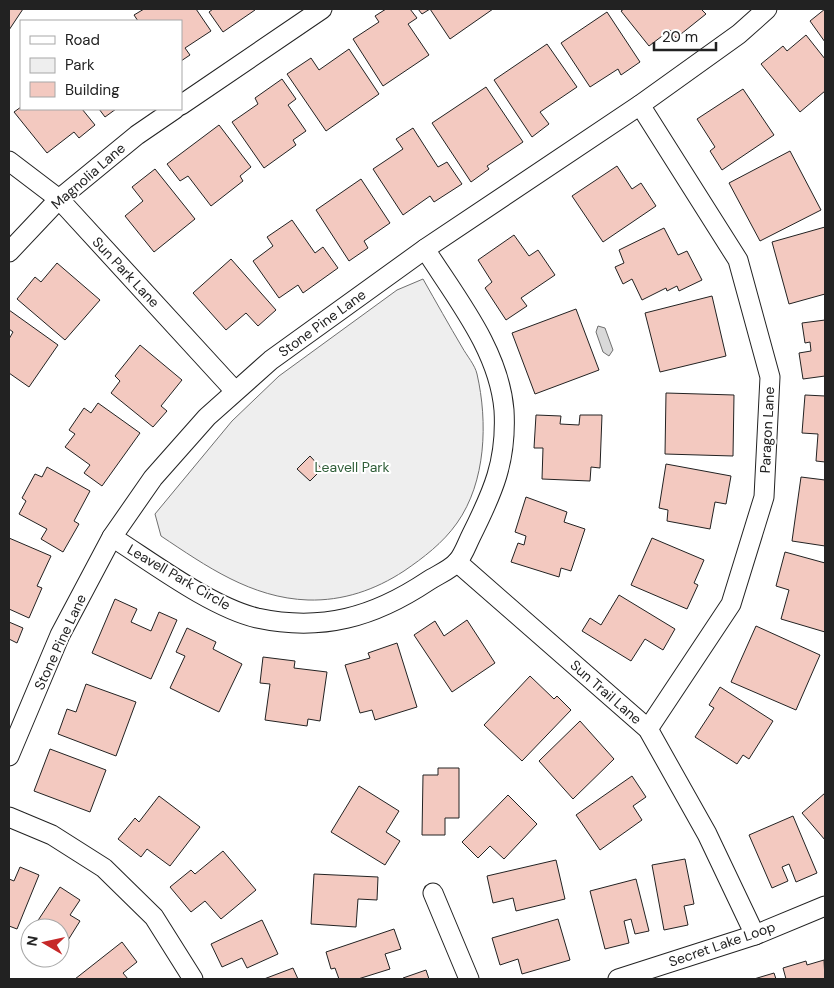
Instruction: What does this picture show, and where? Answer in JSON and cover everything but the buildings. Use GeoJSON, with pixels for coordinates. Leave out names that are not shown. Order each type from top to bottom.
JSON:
{"type":"FeatureCollection","features":[{"type":"Feature","properties":{"kind":"street"},"geometry":{"type":"LineString","coordinates":[[182,104],[322,9]]}},
{"type":"Feature","properties":{"kind":"street","name":"Stone Pine Lane"},"geometry":{"type":"LineString","coordinates":[[9,756],[60,636],[112,537],[154,478],[207,417],[271,360],[425,249],[640,105],[740,34],[767,9]]}},
{"type":"Feature","properties":{"kind":"street","name":"Paragon Lane"},"geometry":{"type":"LineString","coordinates":[[640,105],[738,260],[770,377],[764,497],[731,604],[648,729]]}},
{"type":"Feature","properties":{"kind":"street","name":"Magnolia Lane"},"geometry":{"type":"LineString","coordinates":[[9,252],[59,199],[137,135],[174,110]]}},
{"type":"Feature","properties":{"kind":"street","name":"Sun Park Lane"},"geometry":{"type":"LineString","coordinates":[[9,161],[59,199],[235,391]]}},
{"type":"Feature","properties":{"kind":"street","name":"Leavell Park Circle"},"geometry":{"type":"LineString","coordinates":[[112,537],[226,606],[256,617],[292,623],[330,622],[368,614],[402,598],[457,562],[492,493],[504,452],[504,409],[497,375],[478,332],[425,249]]}},
{"type":"Feature","properties":{"kind":"street","name":"Sun Trail Lane"},"geometry":{"type":"LineString","coordinates":[[457,562],[648,729],[707,834],[755,935]]}},
{"type":"Feature","properties":{"kind":"street"},"geometry":{"type":"LineString","coordinates":[[9,817],[52,836],[104,868],[154,917],[193,979]]}},
{"type":"Feature","properties":{"kind":"street"},"geometry":{"type":"LineString","coordinates":[[433,892],[470,979]]}},
{"type":"Feature","properties":{"kind":"street","name":"Secret Lake Loop"},"geometry":{"type":"LineString","coordinates":[[618,979],[755,935],[825,906]]}},
{"type":"Feature","properties":{"kind":"green space","name":"Leavell Park"},"geometry":{"type":"Polygon","coordinates":[[[423,279],[475,367],[483,412],[482,451],[474,489],[467,507],[457,523],[439,544],[404,571],[382,584],[334,599],[308,600],[287,598],[248,587],[212,569],[161,536],[155,514],[232,421],[279,376],[397,290],[423,279]]]}},
{"type":"Feature","properties":{"kind":"shaded area"},"geometry":{"type":"Polygon","coordinates":[[[598,326],[605,328],[613,350],[609,356],[603,352],[596,332],[598,326]]]}}]}
